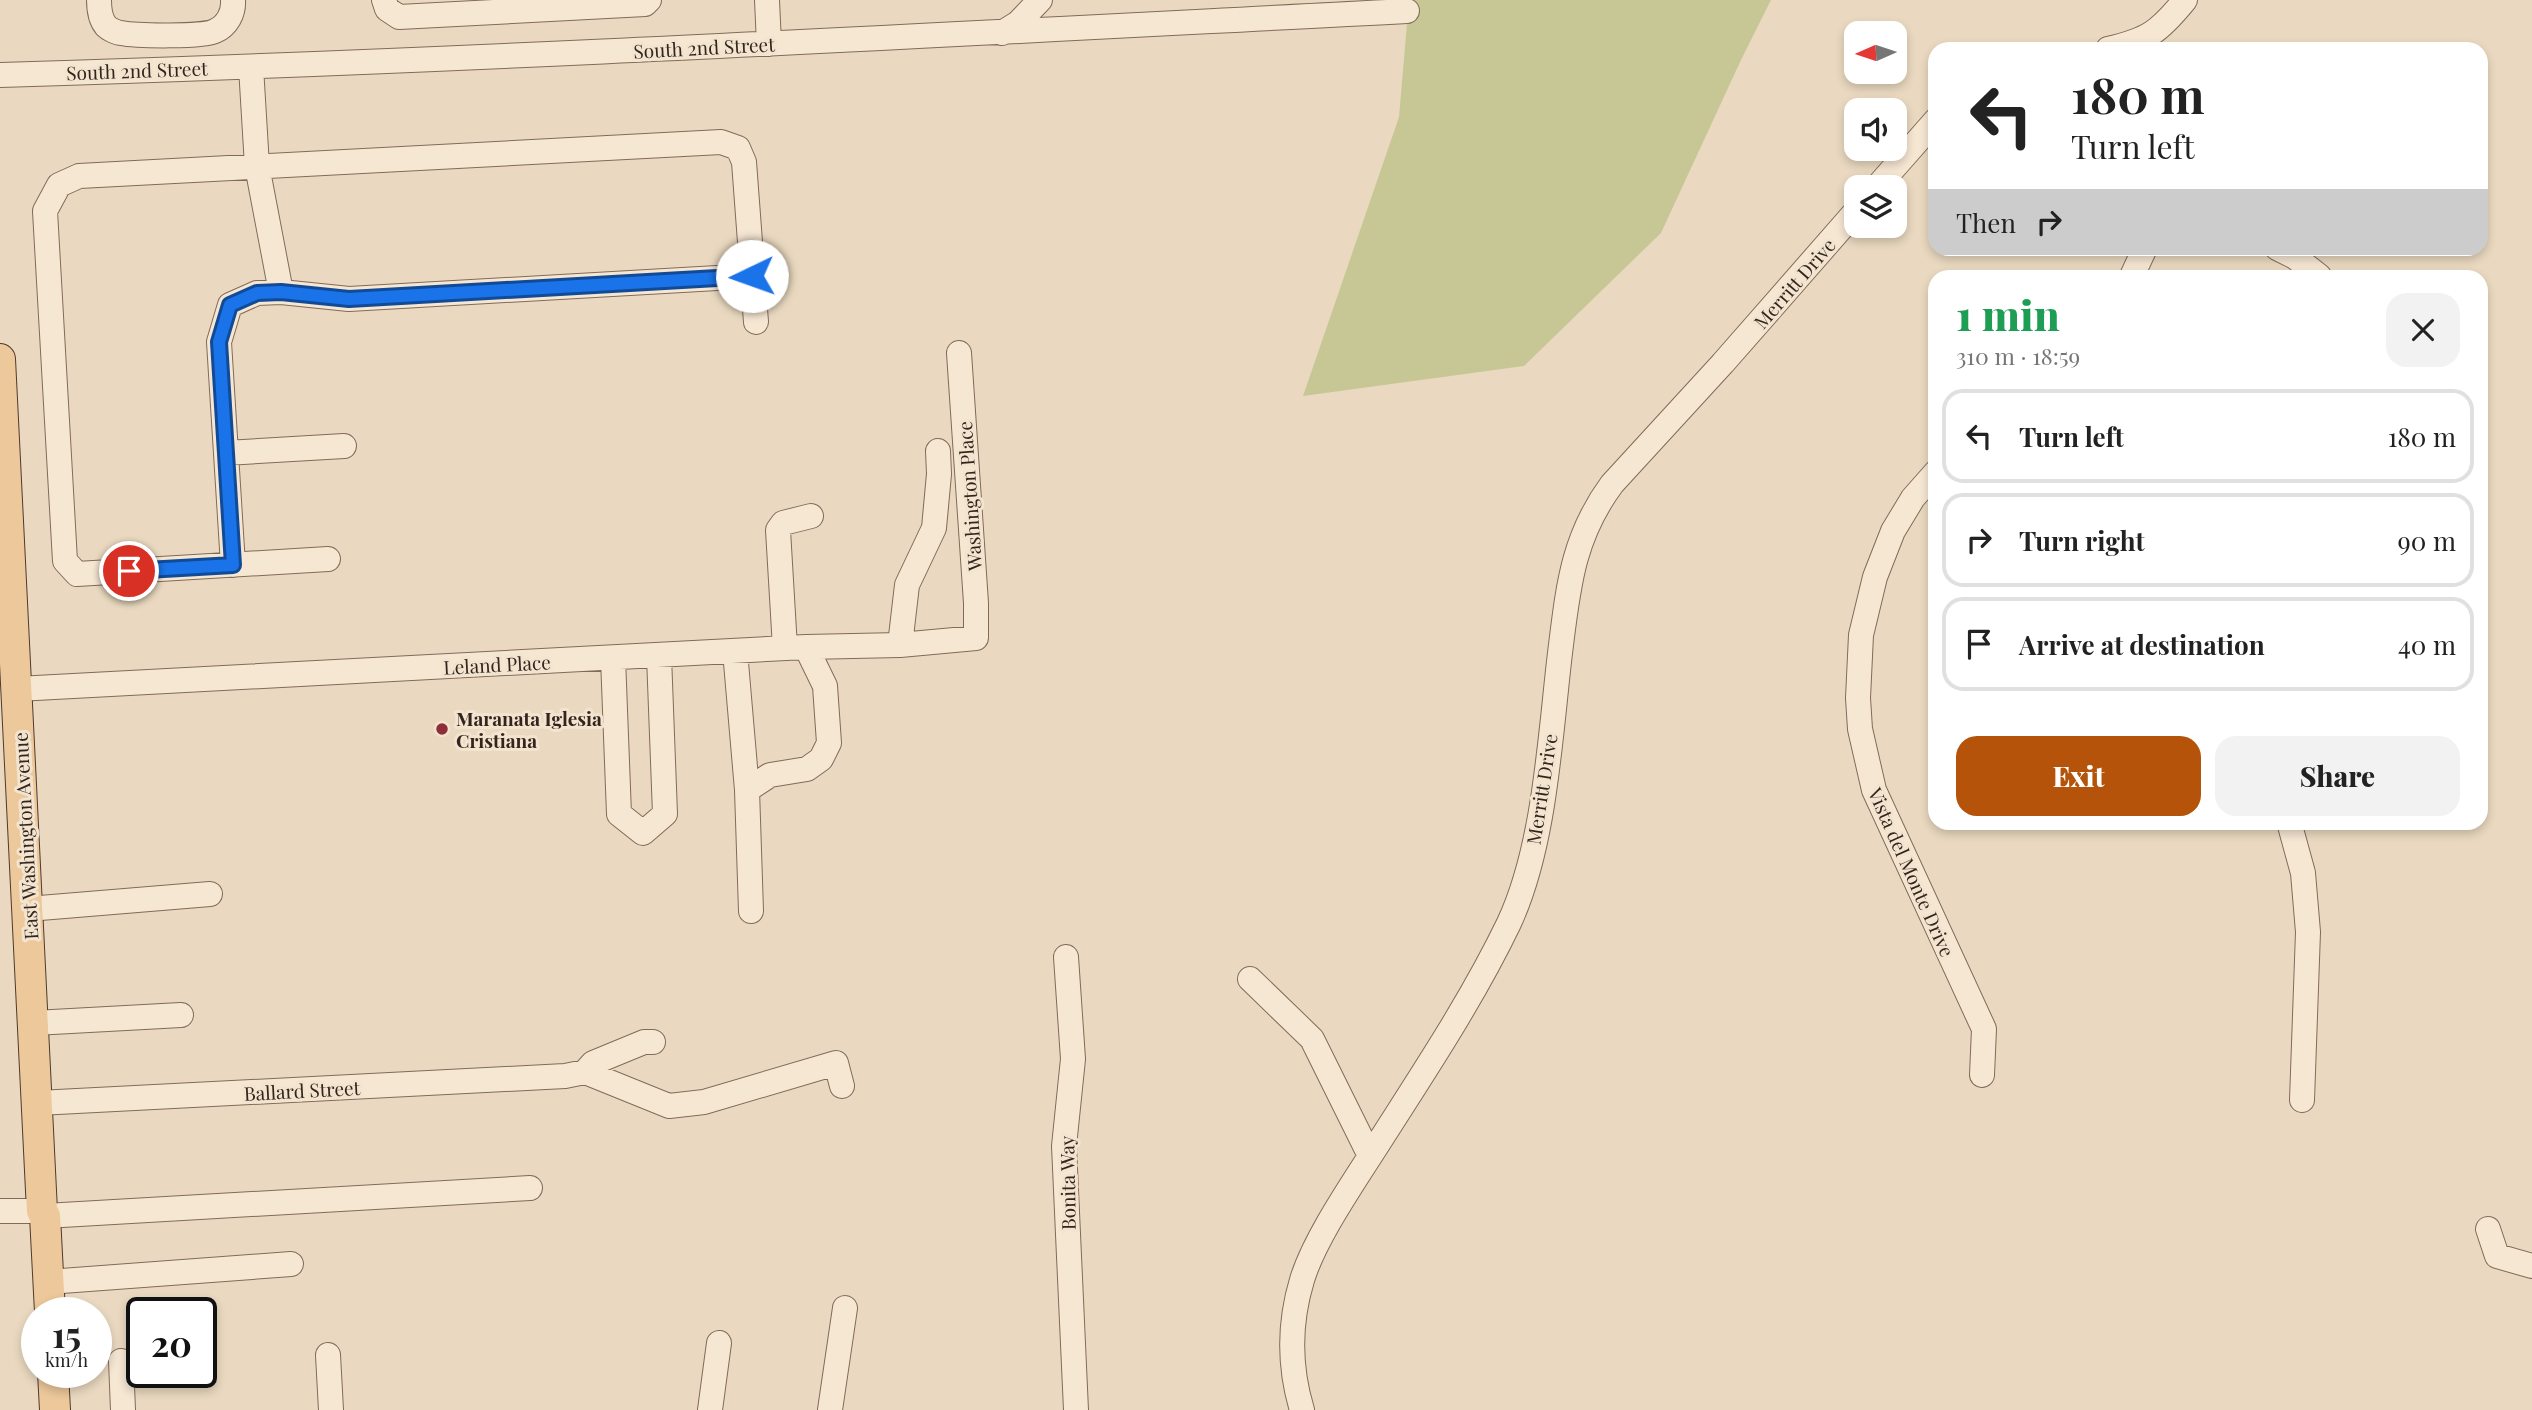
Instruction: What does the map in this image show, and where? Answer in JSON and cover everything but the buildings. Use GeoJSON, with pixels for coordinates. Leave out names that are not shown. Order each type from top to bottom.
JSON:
{"type":"FeatureCollection","features":[{"type":"Feature","properties":{"kind":"main road","name":"East Washington Avenue"},"geometry":{"type":"LineString","coordinates":[[0,359],[49,1297]]}},
{"type":"Feature","properties":{"kind":"main road"},"geometry":{"type":"LineString","coordinates":[[54,1388],[55,1410]]}},
{"type":"Feature","properties":{"kind":"street"},"geometry":{"type":"LineString","coordinates":[[99,0],[100,15],[107,27],[119,33],[165,35],[214,33],[226,23],[234,9],[233,0]]}},
{"type":"Feature","properties":{"kind":"street"},"geometry":{"type":"LineString","coordinates":[[384,0],[387,9],[400,17],[524,5],[645,4],[649,0]]}},
{"type":"Feature","properties":{"kind":"street"},"geometry":{"type":"LineString","coordinates":[[767,0],[769,44]]}},
{"type":"Feature","properties":{"kind":"street"},"geometry":{"type":"LineString","coordinates":[[1002,33],[1018,23],[1040,0]]}},
{"type":"Feature","properties":{"kind":"street"},"geometry":{"type":"LineString","coordinates":[[1220,20],[1242,0]]}},
{"type":"Feature","properties":{"kind":"street"},"geometry":{"type":"LineString","coordinates":[[2148,42],[2185,0]]}},
{"type":"Feature","properties":{"kind":"street","name":"South 2nd Street"},"geometry":{"type":"LineString","coordinates":[[0,75],[251,67],[769,44],[1407,11]]}},
{"type":"Feature","properties":{"kind":"street"},"geometry":{"type":"LineString","coordinates":[[251,67],[257,166],[281,292]]}},
{"type":"Feature","properties":{"kind":"street"},"geometry":{"type":"LineString","coordinates":[[1888,175],[1928,129]]}},
{"type":"Feature","properties":{"kind":"street"},"geometry":{"type":"LineString","coordinates":[[328,559],[77,574],[65,561],[45,211],[59,185],[79,176],[721,142],[738,148],[744,162],[756,322]]}},
{"type":"Feature","properties":{"kind":"street","name":"Merritt Drive"},"geometry":{"type":"LineString","coordinates":[[1302,1410],[1296,1388],[1292,1348],[1297,1300],[1312,1254],[1469,999],[1510,921],[1523,884],[1541,813],[1572,568],[1583,533],[1612,484],[1844,225]]}},
{"type":"Feature","properties":{"kind":"street"},"geometry":{"type":"LineString","coordinates":[[2293,256],[2311,270]]}},
{"type":"Feature","properties":{"kind":"street"},"geometry":{"type":"LineString","coordinates":[[233,565],[219,342],[230,305],[257,293],[281,292],[349,299],[752,276]]}},
{"type":"Feature","properties":{"kind":"street","name":"Washington Place"},"geometry":{"type":"LineString","coordinates":[[959,354],[976,638]]}},
{"type":"Feature","properties":{"kind":"street"},"geometry":{"type":"LineString","coordinates":[[226,453],[344,446]]}},
{"type":"Feature","properties":{"kind":"street"},"geometry":{"type":"LineString","coordinates":[[900,645],[907,585],[934,528],[939,474],[938,451]]}},
{"type":"Feature","properties":{"kind":"street","name":"Vista del Monte Drive"},"geometry":{"type":"LineString","coordinates":[[1928,481],[1913,498],[1893,531],[1875,577],[1861,635],[1857,698],[1860,729],[1874,790],[1984,1029],[1982,1075]]}},
{"type":"Feature","properties":{"kind":"street"},"geometry":{"type":"LineString","coordinates":[[747,790],[770,775],[807,769],[821,758],[829,743],[825,686],[795,647],[778,530],[783,523],[811,516]]}},
{"type":"Feature","properties":{"kind":"street","name":"Leland Place"},"geometry":{"type":"LineString","coordinates":[[17,690],[795,647],[900,645],[976,638]]}},
{"type":"Feature","properties":{"kind":"street"},"geometry":{"type":"LineString","coordinates":[[735,651],[747,790],[751,911]]}},
{"type":"Feature","properties":{"kind":"street"},"geometry":{"type":"LineString","coordinates":[[613,658],[619,814],[643,832],[665,814],[659,656]]}},
{"type":"Feature","properties":{"kind":"street"},"geometry":{"type":"LineString","coordinates":[[2291,830],[2303,873],[2308,932],[2302,1100]]}},
{"type":"Feature","properties":{"kind":"street"},"geometry":{"type":"LineString","coordinates":[[29,909],[210,894]]}},
{"type":"Feature","properties":{"kind":"street","name":"Bonita Way"},"geometry":{"type":"LineString","coordinates":[[1066,957],[1073,1059],[1064,1146],[1076,1410]]}},
{"type":"Feature","properties":{"kind":"street"},"geometry":{"type":"LineString","coordinates":[[1250,979],[1311,1039],[1370,1156]]}},
{"type":"Feature","properties":{"kind":"street"},"geometry":{"type":"LineString","coordinates":[[34,1023],[181,1015]]}},
{"type":"Feature","properties":{"kind":"street"},"geometry":{"type":"LineString","coordinates":[[575,1074],[593,1063],[644,1042],[653,1042]]}},
{"type":"Feature","properties":{"kind":"street"},"geometry":{"type":"LineString","coordinates":[[575,1074],[669,1106],[704,1102],[836,1063],[842,1086]]}},
{"type":"Feature","properties":{"kind":"street","name":"Ballard Street"},"geometry":{"type":"LineString","coordinates":[[38,1103],[575,1074]]}},
{"type":"Feature","properties":{"kind":"street"},"geometry":{"type":"LineString","coordinates":[[0,1211],[44,1213],[530,1188]]}},
{"type":"Feature","properties":{"kind":"street"},"geometry":{"type":"LineString","coordinates":[[2488,1228],[2497,1256],[2532,1266]]}},
{"type":"Feature","properties":{"kind":"street"},"geometry":{"type":"LineString","coordinates":[[48,1282],[291,1264]]}},
{"type":"Feature","properties":{"kind":"street"},"geometry":{"type":"LineString","coordinates":[[830,1410],[845,1308]]}},
{"type":"Feature","properties":{"kind":"street"},"geometry":{"type":"LineString","coordinates":[[710,1410],[719,1343]]}},
{"type":"Feature","properties":{"kind":"street"},"geometry":{"type":"LineString","coordinates":[[328,1355],[331,1410]]}},
{"type":"Feature","properties":{"kind":"street"},"geometry":{"type":"LineString","coordinates":[[121,1362],[123,1410]]}},
{"type":"Feature","properties":{"kind":"green space"},"geometry":{"type":"Polygon","coordinates":[[[1409,0],[1771,0],[1661,233],[1524,366],[1303,396],[1399,117],[1409,0]]]}},
{"type":"Feature","properties":{"kind":"place","name":"Maranata Iglesia Cristiana"},"geometry":{"type":"Point","coordinates":[442,729]}},
{"type":"Feature","properties":{"kind":"route"},"geometry":{"type":"LineString","coordinates":[[129,571],[233,565],[219,342],[230,305],[257,293],[281,292],[349,299],[752,276]]}}]}
